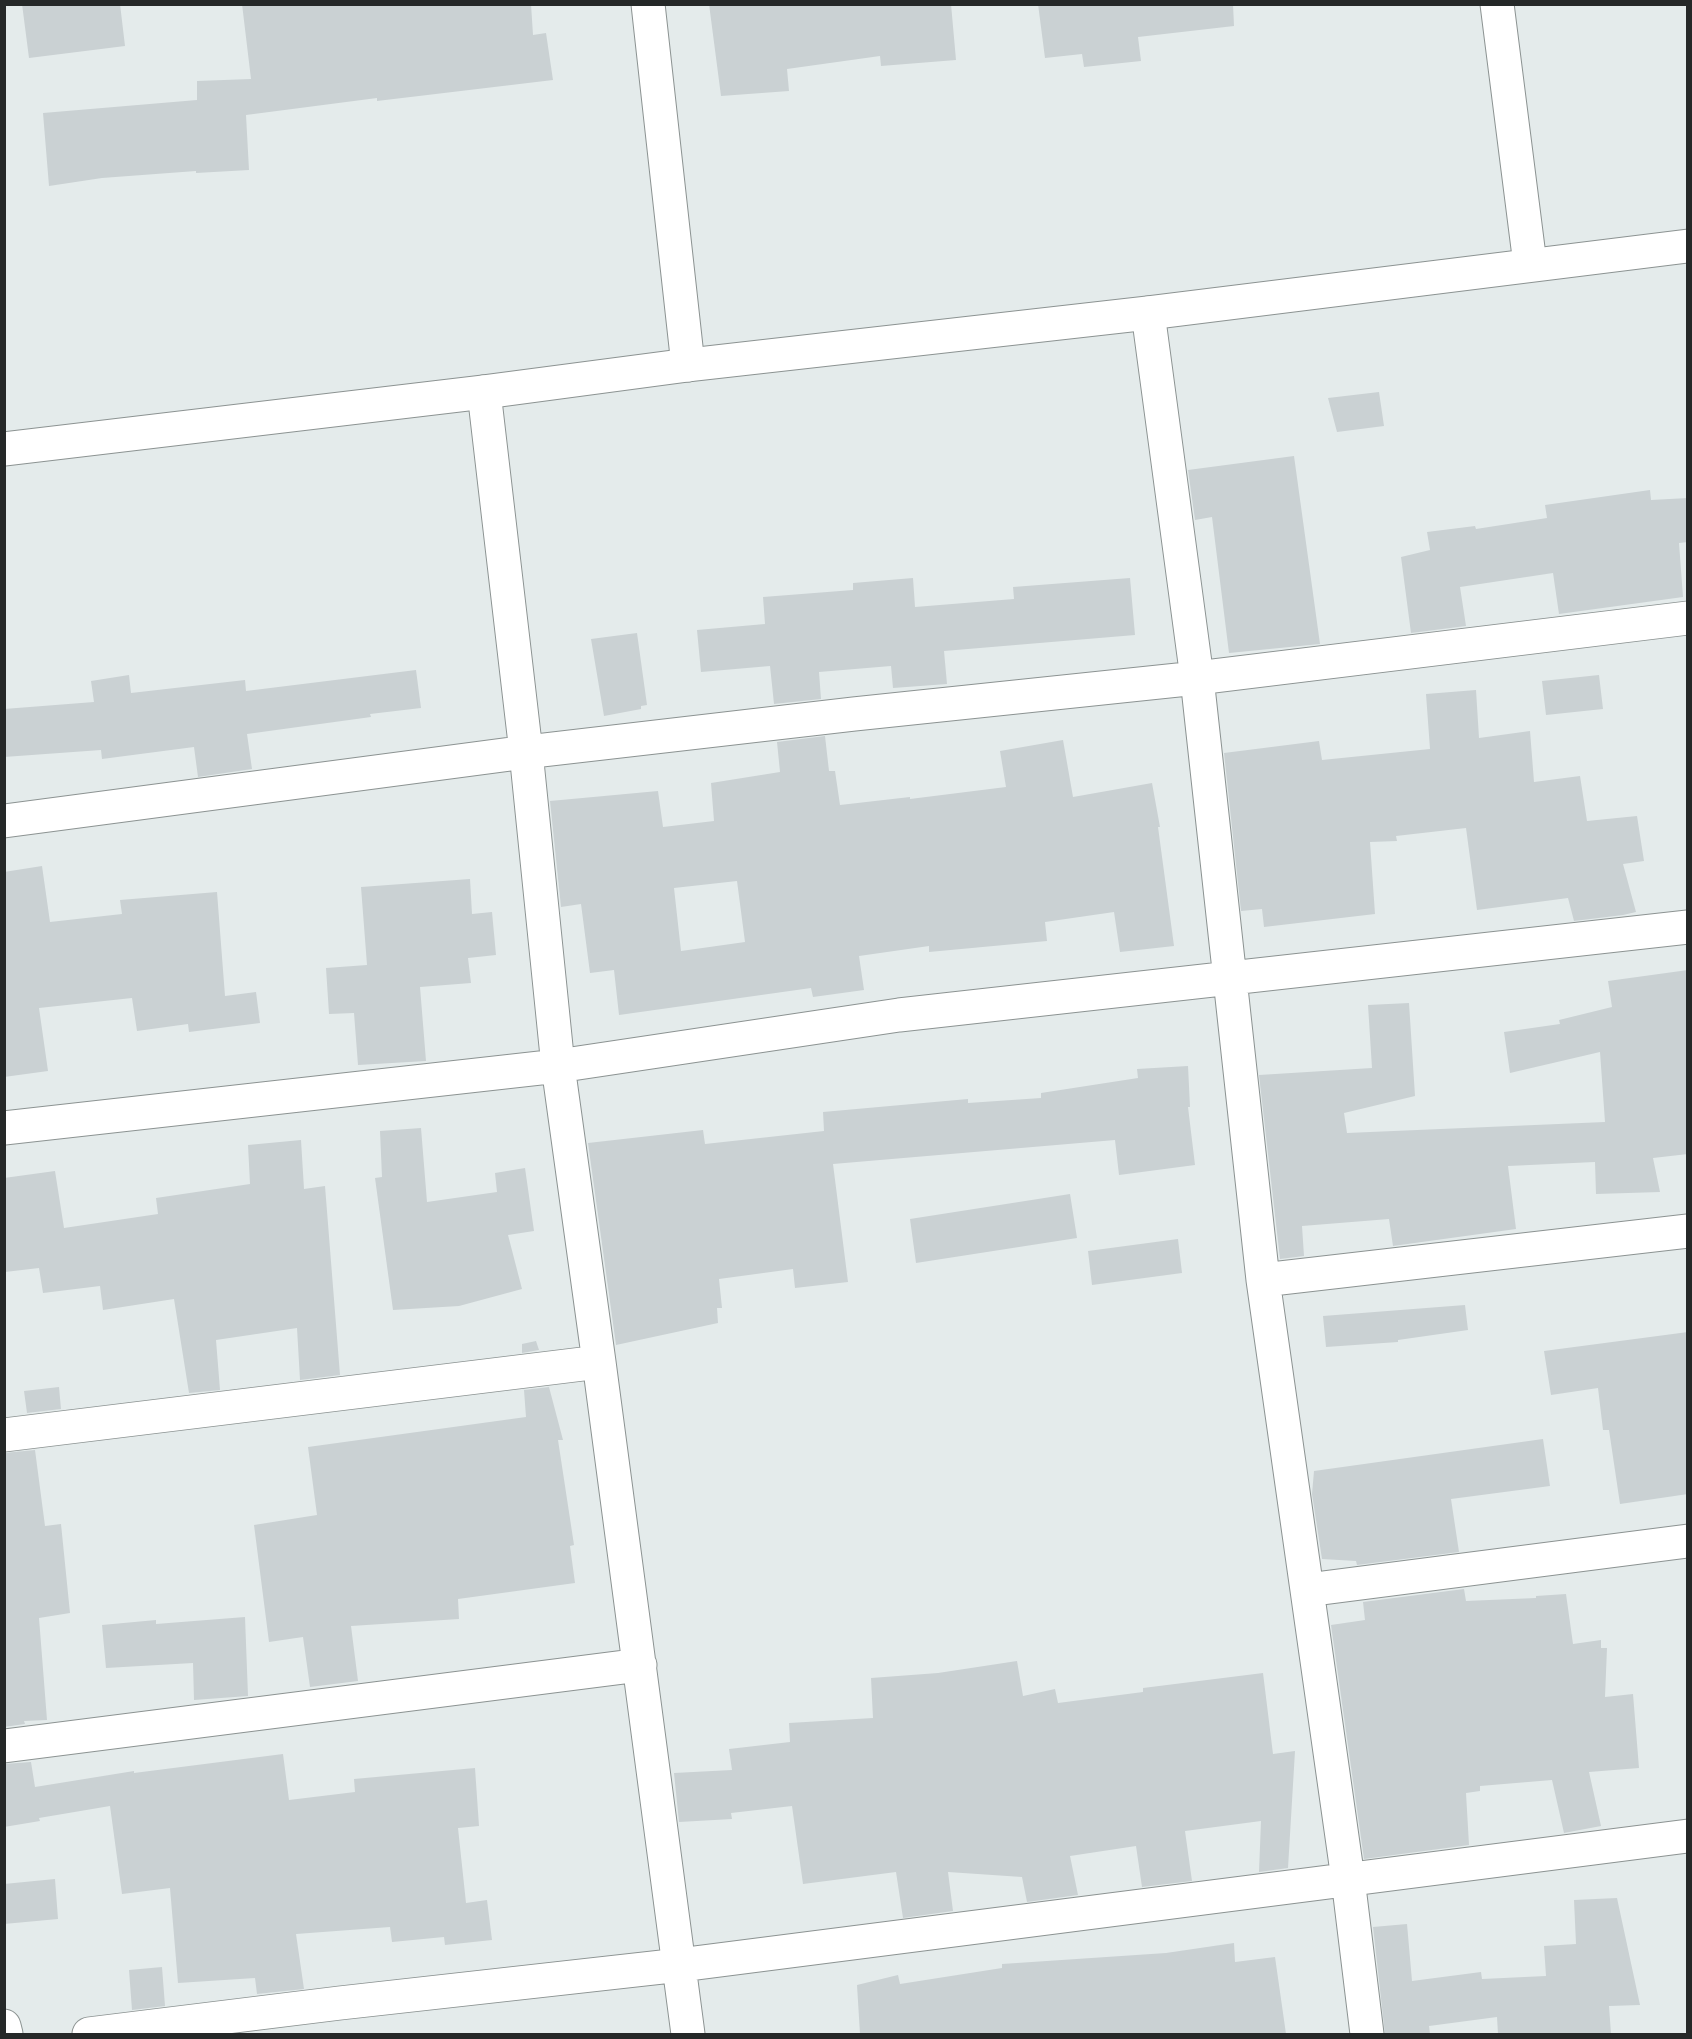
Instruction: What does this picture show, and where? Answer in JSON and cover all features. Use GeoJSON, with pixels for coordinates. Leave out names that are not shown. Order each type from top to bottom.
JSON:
{"type":"FeatureCollection","features":[{"type":"Feature","properties":{"kind":"street"},"geometry":{"type":"LineString","coordinates":[[648,4],[688,365]]}},
{"type":"Feature","properties":{"kind":"street"},"geometry":{"type":"LineString","coordinates":[[1497,4],[1530,264]]}},
{"type":"Feature","properties":{"kind":"street"},"geometry":{"type":"LineString","coordinates":[[4,449],[484,392],[688,365],[1148,314],[1530,264],[1688,246]]}},
{"type":"Feature","properties":{"kind":"street"},"geometry":{"type":"LineString","coordinates":[[1148,314],[1197,678],[1263,1280],[1348,1879],[1367,2034]]}},
{"type":"Feature","properties":{"kind":"street"},"geometry":{"type":"LineString","coordinates":[[484,392],[526,752],[558,1066],[600,1362],[688,2034]]}},
{"type":"Feature","properties":{"kind":"street"},"geometry":{"type":"LineString","coordinates":[[4,821],[526,752],[854,714],[1197,678],[1688,618]]}},
{"type":"Feature","properties":{"kind":"street"},"geometry":{"type":"LineString","coordinates":[[4,1128],[558,1066],[900,1015],[1688,927]]}},
{"type":"Feature","properties":{"kind":"street"},"geometry":{"type":"LineString","coordinates":[[1263,1280],[1688,1230]]}},
{"type":"Feature","properties":{"kind":"street"},"geometry":{"type":"LineString","coordinates":[[4,1435],[600,1362]]}},
{"type":"Feature","properties":{"kind":"street"},"geometry":{"type":"LineString","coordinates":[[1307,1590],[1688,1541]]}},
{"type":"Feature","properties":{"kind":"street"},"geometry":{"type":"LineString","coordinates":[[4,1746],[640,1665]]}},
{"type":"Feature","properties":{"kind":"street"},"geometry":{"type":"LineString","coordinates":[[89,2034],[680,1965],[1688,1836]]}},
{"type":"Feature","properties":{"kind":"street"},"geometry":{"type":"LineString","coordinates":[[4,2026],[6,2034]]}},
{"type":"Feature","properties":{"kind":"building"},"geometry":{"type":"Polygon","coordinates":[[[22,4],[120,4],[125,46],[29,58],[22,4]]]}},
{"type":"Feature","properties":{"kind":"building"},"geometry":{"type":"Polygon","coordinates":[[[242,4],[531,4],[533,35],[546,33],[553,80],[377,101],[377,98],[246,115],[249,170],[196,173],[196,171],[102,178],[49,186],[43,113],[197,100],[197,81],[251,79],[242,4]]]}},
{"type":"Feature","properties":{"kind":"building"},"geometry":{"type":"Polygon","coordinates":[[[709,4],[951,4],[956,60],[881,66],[880,56],[787,69],[789,91],[721,96],[709,4]]]}},
{"type":"Feature","properties":{"kind":"building"},"geometry":{"type":"Polygon","coordinates":[[[1038,4],[1233,4],[1234,26],[1138,37],[1141,61],[1084,67],[1082,54],[1045,58],[1038,4]]]}},
{"type":"Feature","properties":{"kind":"building"},"geometry":{"type":"Polygon","coordinates":[[[1379,392],[1384,426],[1337,432],[1328,398],[1379,392]]]}},
{"type":"Feature","properties":{"kind":"building"},"geometry":{"type":"Polygon","coordinates":[[[1294,456],[1320,644],[1229,653],[1212,517],[1195,520],[1188,470],[1294,456]]]}},
{"type":"Feature","properties":{"kind":"building"},"geometry":{"type":"Polygon","coordinates":[[[1650,490],[1651,500],[1688,498],[1688,542],[1679,543],[1683,597],[1559,614],[1553,573],[1460,587],[1466,626],[1411,633],[1401,557],[1430,550],[1427,532],[1475,526],[1476,529],[1547,518],[1545,505],[1650,490]]]}},
{"type":"Feature","properties":{"kind":"building"},"geometry":{"type":"Polygon","coordinates":[[[913,578],[915,607],[1014,599],[1013,587],[1130,578],[1135,635],[944,651],[947,684],[893,688],[891,666],[819,672],[821,699],[774,704],[770,666],[701,672],[697,630],[765,624],[763,597],[853,590],[853,583],[913,578]]]}},
{"type":"Feature","properties":{"kind":"building"},"geometry":{"type":"Polygon","coordinates":[[[637,633],[647,705],[641,706],[641,709],[604,716],[591,639],[637,633]]]}},
{"type":"Feature","properties":{"kind":"building"},"geometry":{"type":"Polygon","coordinates":[[[416,670],[421,708],[247,734],[252,769],[198,777],[194,747],[102,759],[101,750],[4,757],[4,709],[94,702],[91,681],[129,675],[131,693],[245,680],[246,691],[416,670]]]}},
{"type":"Feature","properties":{"kind":"building"},"geometry":{"type":"Polygon","coordinates":[[[1599,675],[1603,709],[1546,715],[1542,681],[1599,675]]]}},
{"type":"Feature","properties":{"kind":"building"},"geometry":{"type":"Polygon","coordinates":[[[1476,690],[1479,738],[1530,731],[1534,782],[1580,776],[1587,821],[1637,816],[1644,861],[1623,864],[1636,912],[1574,921],[1568,898],[1477,910],[1466,828],[1396,836],[1397,841],[1370,842],[1375,914],[1264,927],[1262,909],[1241,911],[1224,753],[1319,741],[1322,760],[1430,749],[1426,694],[1476,690]]]}},
{"type":"Feature","properties":{"kind":"building"},"geometry":{"type":"Polygon","coordinates":[[[825,736],[829,771],[835,771],[840,805],[1006,787],[1000,751],[1063,740],[1073,797],[1152,783],[1160,827],[1158,827],[1174,946],[1120,952],[1114,912],[1045,922],[1047,941],[929,952],[929,946],[859,956],[864,990],[813,997],[811,988],[619,1015],[614,970],[590,973],[581,904],[561,907],[550,801],[658,791],[663,827],[714,821],[711,783],[780,772],[777,742],[825,736]],[[737,881],[674,888],[681,951],[745,942],[737,881]]]}},
{"type":"Feature","properties":{"kind":"building"},"geometry":{"type":"Polygon","coordinates":[[[42,866],[50,922],[122,914],[120,900],[217,892],[225,996],[256,992],[260,1023],[189,1032],[188,1024],[137,1031],[132,998],[39,1008],[48,1071],[4,1077],[4,872],[42,866]]]}},
{"type":"Feature","properties":{"kind":"building"},"geometry":{"type":"Polygon","coordinates":[[[470,879],[472,914],[492,912],[496,955],[468,958],[471,983],[420,987],[426,1061],[358,1065],[354,1013],[329,1014],[326,968],[367,965],[361,887],[470,879]]]}},
{"type":"Feature","properties":{"kind":"building"},"geometry":{"type":"Polygon","coordinates":[[[1688,970],[1688,1154],[1653,1158],[1660,1192],[1596,1194],[1595,1162],[1508,1166],[1516,1229],[1393,1246],[1389,1219],[1302,1226],[1304,1256],[1280,1259],[1259,1075],[1372,1068],[1368,1005],[1409,1003],[1415,1096],[1344,1113],[1347,1133],[1605,1122],[1600,1052],[1510,1073],[1504,1032],[1560,1024],[1559,1020],[1612,1007],[1608,981],[1688,970]]]}},
{"type":"Feature","properties":{"kind":"building"},"geometry":{"type":"Polygon","coordinates":[[[1188,1066],[1190,1107],[1188,1107],[1195,1165],[1119,1175],[1115,1140],[833,1164],[848,1282],[795,1288],[793,1269],[719,1279],[722,1308],[717,1308],[718,1323],[616,1345],[588,1143],[703,1130],[705,1144],[824,1131],[823,1112],[968,1099],[968,1103],[1041,1098],[1041,1093],[1138,1078],[1137,1069],[1188,1066]]]}},
{"type":"Feature","properties":{"kind":"building"},"geometry":{"type":"Polygon","coordinates":[[[421,1128],[427,1202],[497,1192],[495,1173],[525,1168],[534,1231],[508,1235],[522,1289],[459,1306],[393,1310],[375,1178],[382,1177],[380,1131],[421,1128]]]}},
{"type":"Feature","properties":{"kind":"building"},"geometry":{"type":"Polygon","coordinates":[[[301,1140],[304,1189],[325,1186],[340,1375],[300,1380],[297,1328],[216,1340],[220,1390],[189,1393],[174,1299],[103,1310],[100,1286],[43,1293],[39,1268],[5,1272],[4,1178],[55,1171],[64,1228],[158,1214],[156,1198],[250,1184],[248,1145],[301,1140]]]}},
{"type":"Feature","properties":{"kind":"building"},"geometry":{"type":"Polygon","coordinates":[[[1070,1194],[1077,1238],[916,1263],[910,1219],[1070,1194]]]}},
{"type":"Feature","properties":{"kind":"building"},"geometry":{"type":"Polygon","coordinates":[[[1178,1239],[1182,1273],[1092,1285],[1088,1251],[1178,1239]]]}},
{"type":"Feature","properties":{"kind":"building"},"geometry":{"type":"Polygon","coordinates":[[[1465,1305],[1468,1330],[1398,1340],[1398,1342],[1326,1347],[1323,1316],[1465,1305]]]}},
{"type":"Feature","properties":{"kind":"building"},"geometry":{"type":"Polygon","coordinates":[[[1688,1332],[1688,1494],[1620,1504],[1609,1430],[1603,1430],[1598,1388],[1551,1395],[1544,1351],[1688,1332]]]}},
{"type":"Feature","properties":{"kind":"building"},"geometry":{"type":"Polygon","coordinates":[[[536,1341],[539,1350],[522,1353],[522,1344],[536,1341]]]}},
{"type":"Feature","properties":{"kind":"building"},"geometry":{"type":"Polygon","coordinates":[[[59,1387],[61,1409],[27,1413],[24,1391],[59,1387]]]}},
{"type":"Feature","properties":{"kind":"building"},"geometry":{"type":"Polygon","coordinates":[[[549,1387],[563,1440],[558,1440],[574,1545],[570,1546],[575,1583],[458,1599],[459,1619],[351,1626],[358,1681],[310,1687],[303,1637],[269,1642],[254,1525],[317,1515],[308,1447],[526,1417],[524,1390],[549,1387]]]}},
{"type":"Feature","properties":{"kind":"building"},"geometry":{"type":"Polygon","coordinates":[[[1543,1439],[1550,1486],[1451,1499],[1459,1552],[1357,1565],[1356,1561],[1322,1559],[1312,1494],[1314,1471],[1543,1439]]]}},
{"type":"Feature","properties":{"kind":"building"},"geometry":{"type":"Polygon","coordinates":[[[35,1450],[45,1526],[61,1524],[70,1613],[39,1618],[47,1720],[24,1721],[25,1724],[4,1727],[4,1453],[35,1450]]]}},
{"type":"Feature","properties":{"kind":"building"},"geometry":{"type":"Polygon","coordinates":[[[1464,1589],[1466,1601],[1536,1598],[1536,1596],[1566,1594],[1573,1644],[1601,1640],[1601,1648],[1607,1648],[1605,1697],[1633,1694],[1639,1768],[1589,1772],[1601,1826],[1564,1833],[1552,1780],[1480,1786],[1480,1791],[1466,1793],[1469,1845],[1364,1859],[1331,1625],[1365,1620],[1363,1602],[1464,1589]]]}},
{"type":"Feature","properties":{"kind":"building"},"geometry":{"type":"Polygon","coordinates":[[[245,1617],[248,1696],[194,1700],[193,1663],[106,1668],[102,1625],[156,1620],[156,1624],[245,1617]]]}},
{"type":"Feature","properties":{"kind":"building"},"geometry":{"type":"Polygon","coordinates":[[[1017,1661],[1023,1696],[1055,1689],[1058,1703],[1143,1692],[1143,1688],[1263,1673],[1273,1754],[1295,1751],[1288,1868],[1259,1872],[1261,1821],[1185,1831],[1192,1881],[1142,1887],[1136,1846],[1070,1856],[1078,1895],[1027,1902],[1022,1877],[948,1872],[953,1911],[903,1918],[896,1872],[803,1884],[792,1806],[731,1813],[732,1819],[679,1822],[674,1773],[732,1770],[729,1749],[790,1742],[789,1723],[873,1718],[871,1678],[938,1673],[1017,1661]]]}},
{"type":"Feature","properties":{"kind":"building"},"geometry":{"type":"Polygon","coordinates":[[[283,1754],[289,1800],[355,1792],[354,1779],[475,1768],[479,1826],[458,1828],[466,1903],[487,1900],[492,1940],[445,1945],[444,1937],[392,1942],[390,1927],[296,1934],[304,1989],[257,1994],[255,1978],[178,1983],[170,1888],[122,1894],[110,1806],[39,1818],[40,1821],[4,1827],[4,1764],[31,1762],[35,1787],[134,1771],[134,1773],[283,1754]]]}},
{"type":"Feature","properties":{"kind":"building"},"geometry":{"type":"Polygon","coordinates":[[[55,1879],[58,1919],[4,1924],[4,1884],[55,1879]]]}},
{"type":"Feature","properties":{"kind":"building"},"geometry":{"type":"Polygon","coordinates":[[[1617,1898],[1640,2005],[1609,2006],[1611,2034],[1498,2034],[1497,2017],[1429,2026],[1430,2034],[1385,2034],[1373,1927],[1407,1924],[1412,1981],[1481,1972],[1482,1979],[1546,1976],[1544,1946],[1576,1944],[1574,1900],[1617,1898]]]}},
{"type":"Feature","properties":{"kind":"building"},"geometry":{"type":"Polygon","coordinates":[[[1234,1943],[1235,1962],[1275,1957],[1286,2034],[860,2034],[857,1985],[898,1975],[900,1984],[1002,1968],[1002,1964],[1166,1953],[1234,1943]]]}},
{"type":"Feature","properties":{"kind":"building"},"geometry":{"type":"Polygon","coordinates":[[[162,1967],[165,2006],[132,2010],[129,1970],[162,1967]]]}}]}
